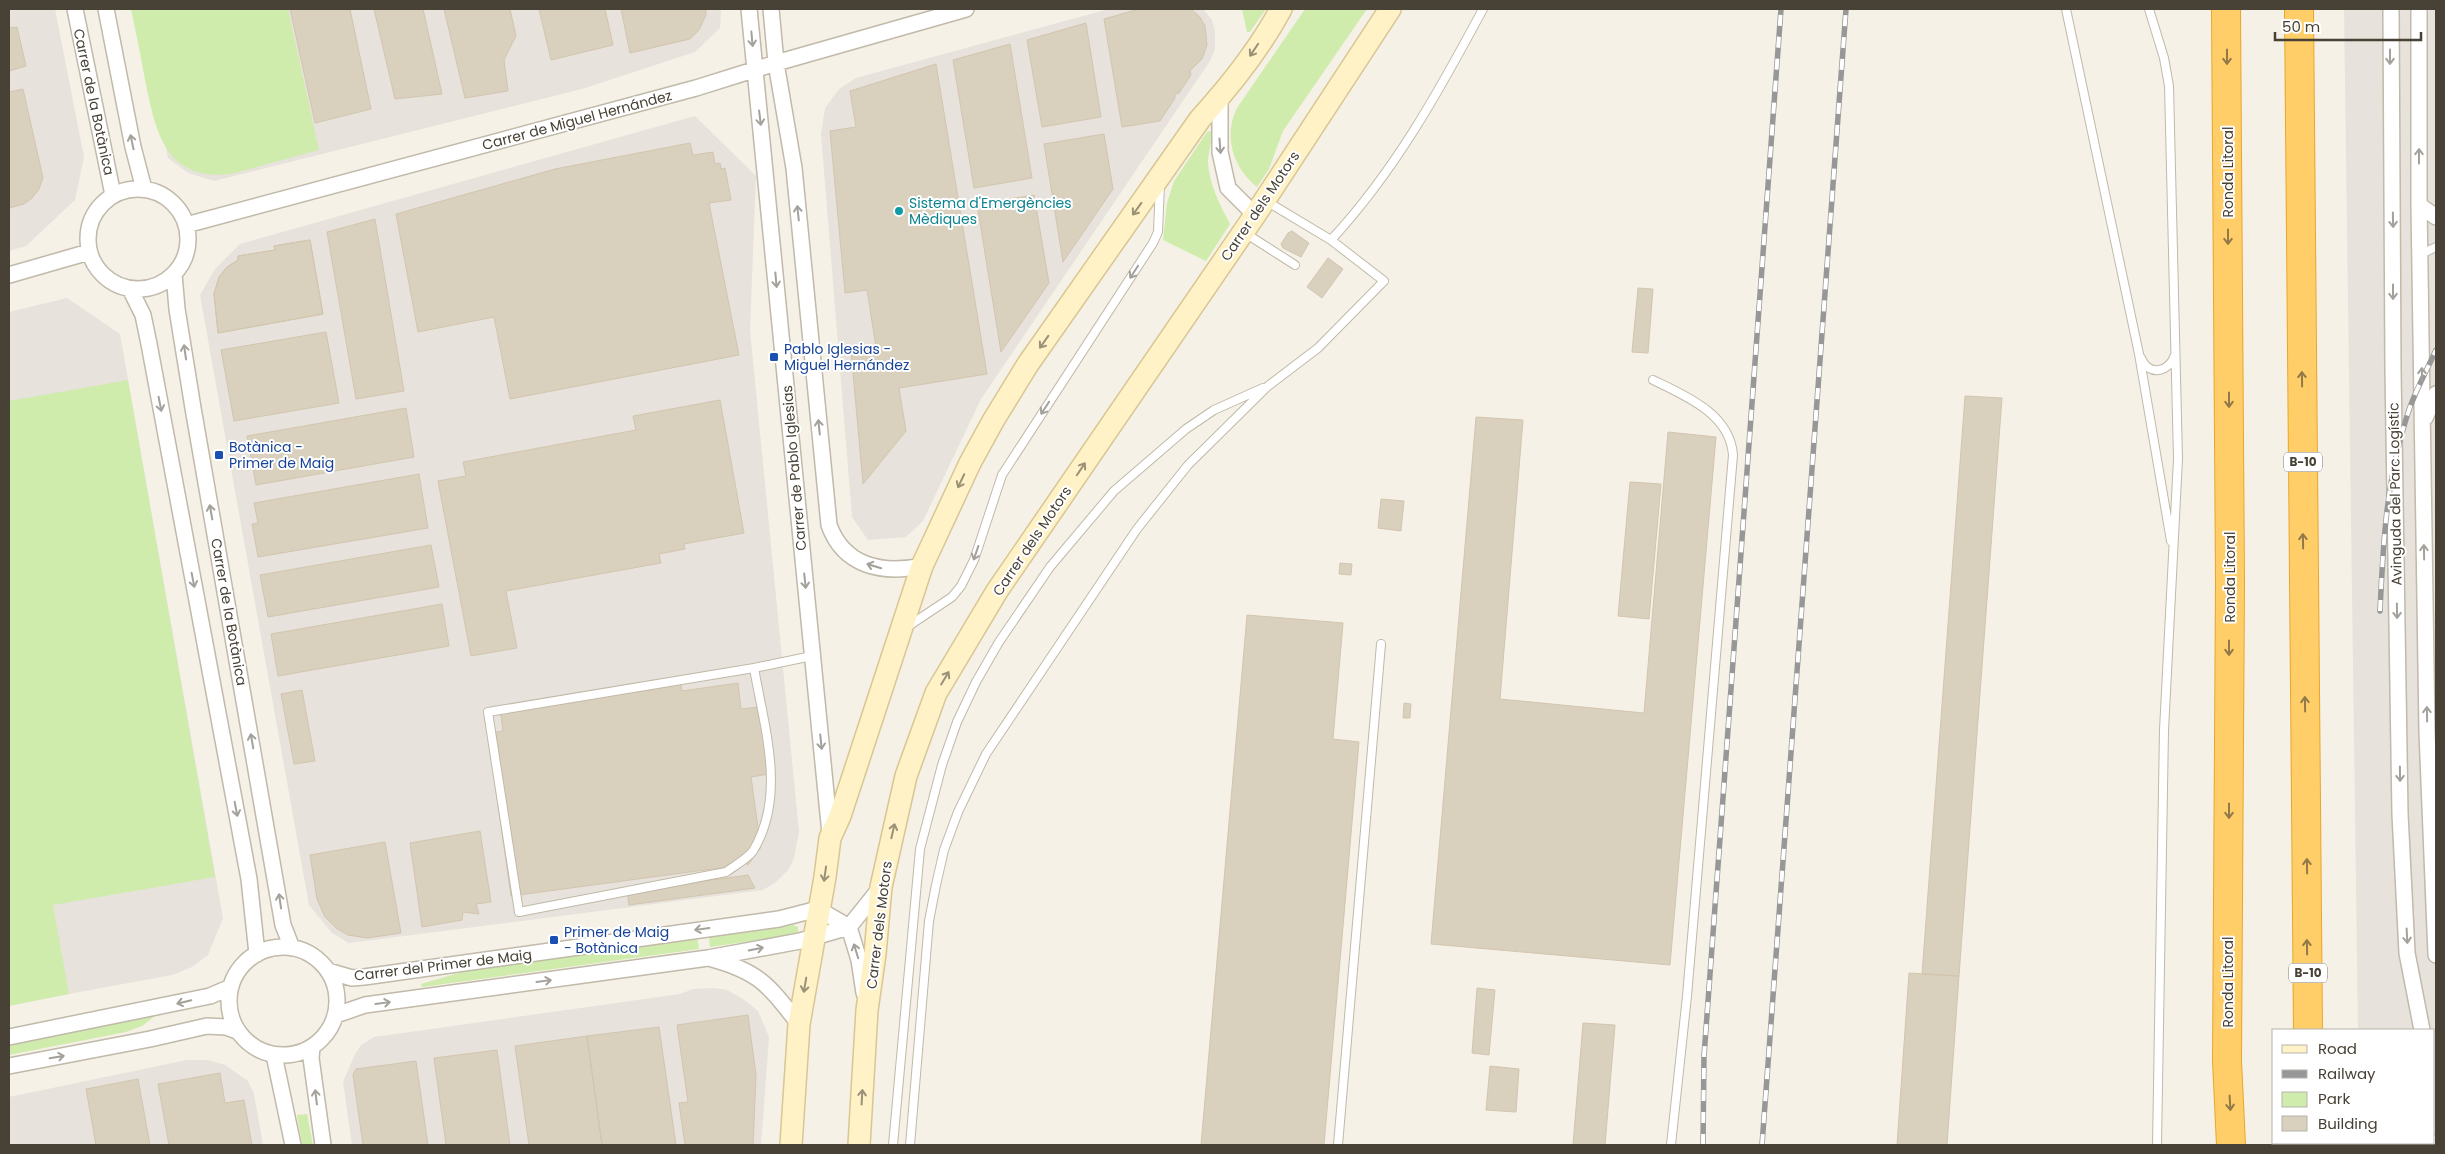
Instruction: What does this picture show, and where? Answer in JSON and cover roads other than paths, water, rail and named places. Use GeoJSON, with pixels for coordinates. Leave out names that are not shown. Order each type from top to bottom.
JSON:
{"type":"FeatureCollection","features":[{"type":"Feature","properties":{"kind":"highway","name":"Ronda Litoral"},"geometry":{"type":"LineString","coordinates":[[2226,9],[2230,562],[2227,1061],[2231,1145]]}},
{"type":"Feature","properties":{"kind":"highway","name":"B-10"},"geometry":{"type":"LineString","coordinates":[[2299,9],[2308,1029]]}},
{"type":"Feature","properties":{"kind":"street","name":"Carrer de la Botànica"},"geometry":{"type":"LineString","coordinates":[[75,9],[113,196]]}},
{"type":"Feature","properties":{"kind":"street","name":"Carrer de la Botànica"},"geometry":{"type":"LineString","coordinates":[[106,9],[133,147],[144,189]]}},
{"type":"Feature","properties":{"kind":"street","name":"Carrer de Pablo Iglesias"},"geometry":{"type":"LineString","coordinates":[[749,9],[767,173],[830,838]]}},
{"type":"Feature","properties":{"kind":"street","name":"Carrer de Pablo Iglesias"},"geometry":{"type":"LineString","coordinates":[[771,9],[776,62],[794,168],[829,525],[840,546],[862,563],[890,570],[922,566]]}},
{"type":"Feature","properties":{"kind":"street","name":"Carrer de Miguel Hernández"},"geometry":{"type":"LineString","coordinates":[[186,225],[696,88],[776,62],[966,9]]}},
{"type":"Feature","properties":{"kind":"street"},"geometry":{"type":"LineString","coordinates":[[791,1145],[798,1024],[825,878],[830,838],[840,816],[922,566],[970,463],[1028,364],[1200,120],[1220,98],[1281,9]]}},
{"type":"Feature","properties":{"kind":"street"},"geometry":{"type":"LineString","coordinates":[[1370,42],[1381,9]]}},
{"type":"Feature","properties":{"kind":"street","name":"Carrer dels Motors"},"geometry":{"type":"LineString","coordinates":[[859,1145],[867,1010],[876,954],[881,887],[906,776],[936,693],[997,592],[1254,216],[1390,9]]}},
{"type":"Feature","properties":{"kind":"street","name":"Avinguda del Parc Logístic"},"geometry":{"type":"LineString","coordinates":[[2391,9],[2393,370],[2400,814],[2408,952],[2422,1029]]}},
{"type":"Feature","properties":{"kind":"street","name":"Avinguda del Parc Logístic"},"geometry":{"type":"LineString","coordinates":[[2419,9],[2419,205],[2427,742],[2436,955]]}},
{"type":"Feature","properties":{"kind":"street"},"geometry":{"type":"LineString","coordinates":[[1220,98],[1220,152],[1228,188],[1254,216]]}},
{"type":"Feature","properties":{"kind":"street"},"geometry":{"type":"LineString","coordinates":[[130,189],[144,189],[166,197],[179,210],[186,225],[189,240],[187,252],[174,274],[165,282],[153,287],[130,289],[119,286],[105,277],[94,263],[89,252],[89,228],[99,207],[113,196],[130,189]]}},
{"type":"Feature","properties":{"kind":"street"},"geometry":{"type":"LineString","coordinates":[[2419,205],[2436,217]]}},
{"type":"Feature","properties":{"kind":"street"},"geometry":{"type":"LineString","coordinates":[[9,275],[89,252]]}},
{"type":"Feature","properties":{"kind":"street","name":"Carrer de la Botànica"},"geometry":{"type":"LineString","coordinates":[[174,274],[177,309],[193,408],[283,925],[292,948]]}},
{"type":"Feature","properties":{"kind":"street","name":"Carrer de la Botànica"},"geometry":{"type":"LineString","coordinates":[[130,289],[143,315],[249,879],[257,954]]}},
{"type":"Feature","properties":{"kind":"street","name":"Avinguda del Parc Logístic"},"geometry":{"type":"LineString","coordinates":[[2422,424],[2436,394]]}},
{"type":"Feature","properties":{"kind":"street"},"geometry":{"type":"LineString","coordinates":[[849,927],[881,887]]}},
{"type":"Feature","properties":{"kind":"street"},"geometry":{"type":"LineString","coordinates":[[818,909],[849,927],[859,960],[867,1010]]}},
{"type":"Feature","properties":{"kind":"street","name":"Carrer del Primer de Maig"},"geometry":{"type":"LineString","coordinates":[[328,971],[352,978],[364,977],[779,919],[818,909]]}},
{"type":"Feature","properties":{"kind":"street","name":"Carrer del Primer de Maig"},"geometry":{"type":"LineString","coordinates":[[336,1014],[365,1005],[708,958],[813,937],[849,927]]}},
{"type":"Feature","properties":{"kind":"street"},"geometry":{"type":"LineString","coordinates":[[9,1066],[207,1026],[226,1027],[237,1031],[255,1046],[274,1055],[292,1055],[312,1047],[327,1033],[336,1014],[336,992],[328,971],[312,956],[292,948],[274,948],[257,954],[238,971],[231,987],[229,1007],[237,1031]]}},
{"type":"Feature","properties":{"kind":"street","name":"Carrer del Primer de Maig"},"geometry":{"type":"LineString","coordinates":[[708,958],[737,966],[764,981],[798,1024]]}},
{"type":"Feature","properties":{"kind":"street","name":"Avinguda del Parc Logístic"},"geometry":{"type":"LineString","coordinates":[[2412,979],[2413,1029]]}},
{"type":"Feature","properties":{"kind":"street"},"geometry":{"type":"LineString","coordinates":[[9,1037],[210,996],[231,987]]}},
{"type":"Feature","properties":{"kind":"street"},"geometry":{"type":"LineString","coordinates":[[312,1047],[311,1058],[323,1145]]}},
{"type":"Feature","properties":{"kind":"street"},"geometry":{"type":"LineString","coordinates":[[274,1055],[293,1145]]}},
{"type":"Feature","properties":{"kind":"lane"},"geometry":{"type":"LineString","coordinates":[[1331,240],[1360,210],[1432,105],[1483,9]]}},
{"type":"Feature","properties":{"kind":"lane"},"geometry":{"type":"LineString","coordinates":[[2066,9],[2139,354],[2174,557]]}},
{"type":"Feature","properties":{"kind":"lane"},"geometry":{"type":"LineString","coordinates":[[2150,9],[2164,58],[2169,86],[2177,349],[2178,459],[2164,730],[2157,1145]]}},
{"type":"Feature","properties":{"kind":"lane"},"geometry":{"type":"LineString","coordinates":[[902,630],[943,604],[960,586],[974,560],[1002,474],[1153,243],[1158,232],[1160,177]]}},
{"type":"Feature","properties":{"kind":"lane"},"geometry":{"type":"LineString","coordinates":[[910,1145],[929,920],[944,850],[972,781],[1009,717],[1137,529],[1188,465],[1268,386],[1318,348],[1384,281],[1331,240],[1254,216]]}},
{"type":"Feature","properties":{"kind":"lane"},"geometry":{"type":"LineString","coordinates":[[1254,216],[1295,265]]}},
{"type":"Feature","properties":{"kind":"lane"},"geometry":{"type":"LineString","coordinates":[[2421,254],[2436,247]]}},
{"type":"Feature","properties":{"kind":"lane"},"geometry":{"type":"LineString","coordinates":[[2139,354],[2148,368],[2162,371],[2173,362],[2177,349]]}},
{"type":"Feature","properties":{"kind":"lane"},"geometry":{"type":"LineString","coordinates":[[1653,380],[1684,395],[1715,417],[1729,435],[1733,455],[1687,996],[1672,1145]]}},
{"type":"Feature","properties":{"kind":"lane"},"geometry":{"type":"LineString","coordinates":[[893,1145],[920,849],[942,765],[957,722],[976,682],[998,642],[1050,567],[1114,491],[1186,429],[1214,410],[1268,386]]}},
{"type":"Feature","properties":{"kind":"lane"},"geometry":{"type":"LineString","coordinates":[[1338,1145],[1381,644]]}},
{"type":"Feature","properties":{"kind":"lane"},"geometry":{"type":"LineString","coordinates":[[754,668],[772,775],[767,819],[752,852],[726,872],[519,912],[488,712],[754,668],[812,656]]}},
{"type":"Feature","properties":{"kind":"railway"},"geometry":{"type":"LineString","coordinates":[[1703,1145],[1704,1056],[1781,9]]}},
{"type":"Feature","properties":{"kind":"railway"},"geometry":{"type":"LineString","coordinates":[[1762,1145],[1846,9]]}},
{"type":"Feature","properties":{"kind":"railway"},"geometry":{"type":"LineString","coordinates":[[2380,611],[2384,537],[2394,464],[2410,407],[2436,350]]}},
{"type":"Feature","properties":{"kind":"place","name":"Sistema d'Emergències Mèdiques"},"geometry":{"type":"Point","coordinates":[899,211]}},
{"type":"Feature","properties":{"kind":"place","name":"Pablo Iglesias - Miguel Hernández"},"geometry":{"type":"Point","coordinates":[774,357]}},
{"type":"Feature","properties":{"kind":"place","name":"Botànica - Primer de Maig"},"geometry":{"type":"Point","coordinates":[219,455]}},
{"type":"Feature","properties":{"kind":"place","name":"Primer de Maig - Botànica"},"geometry":{"type":"Point","coordinates":[554,940]}}]}
